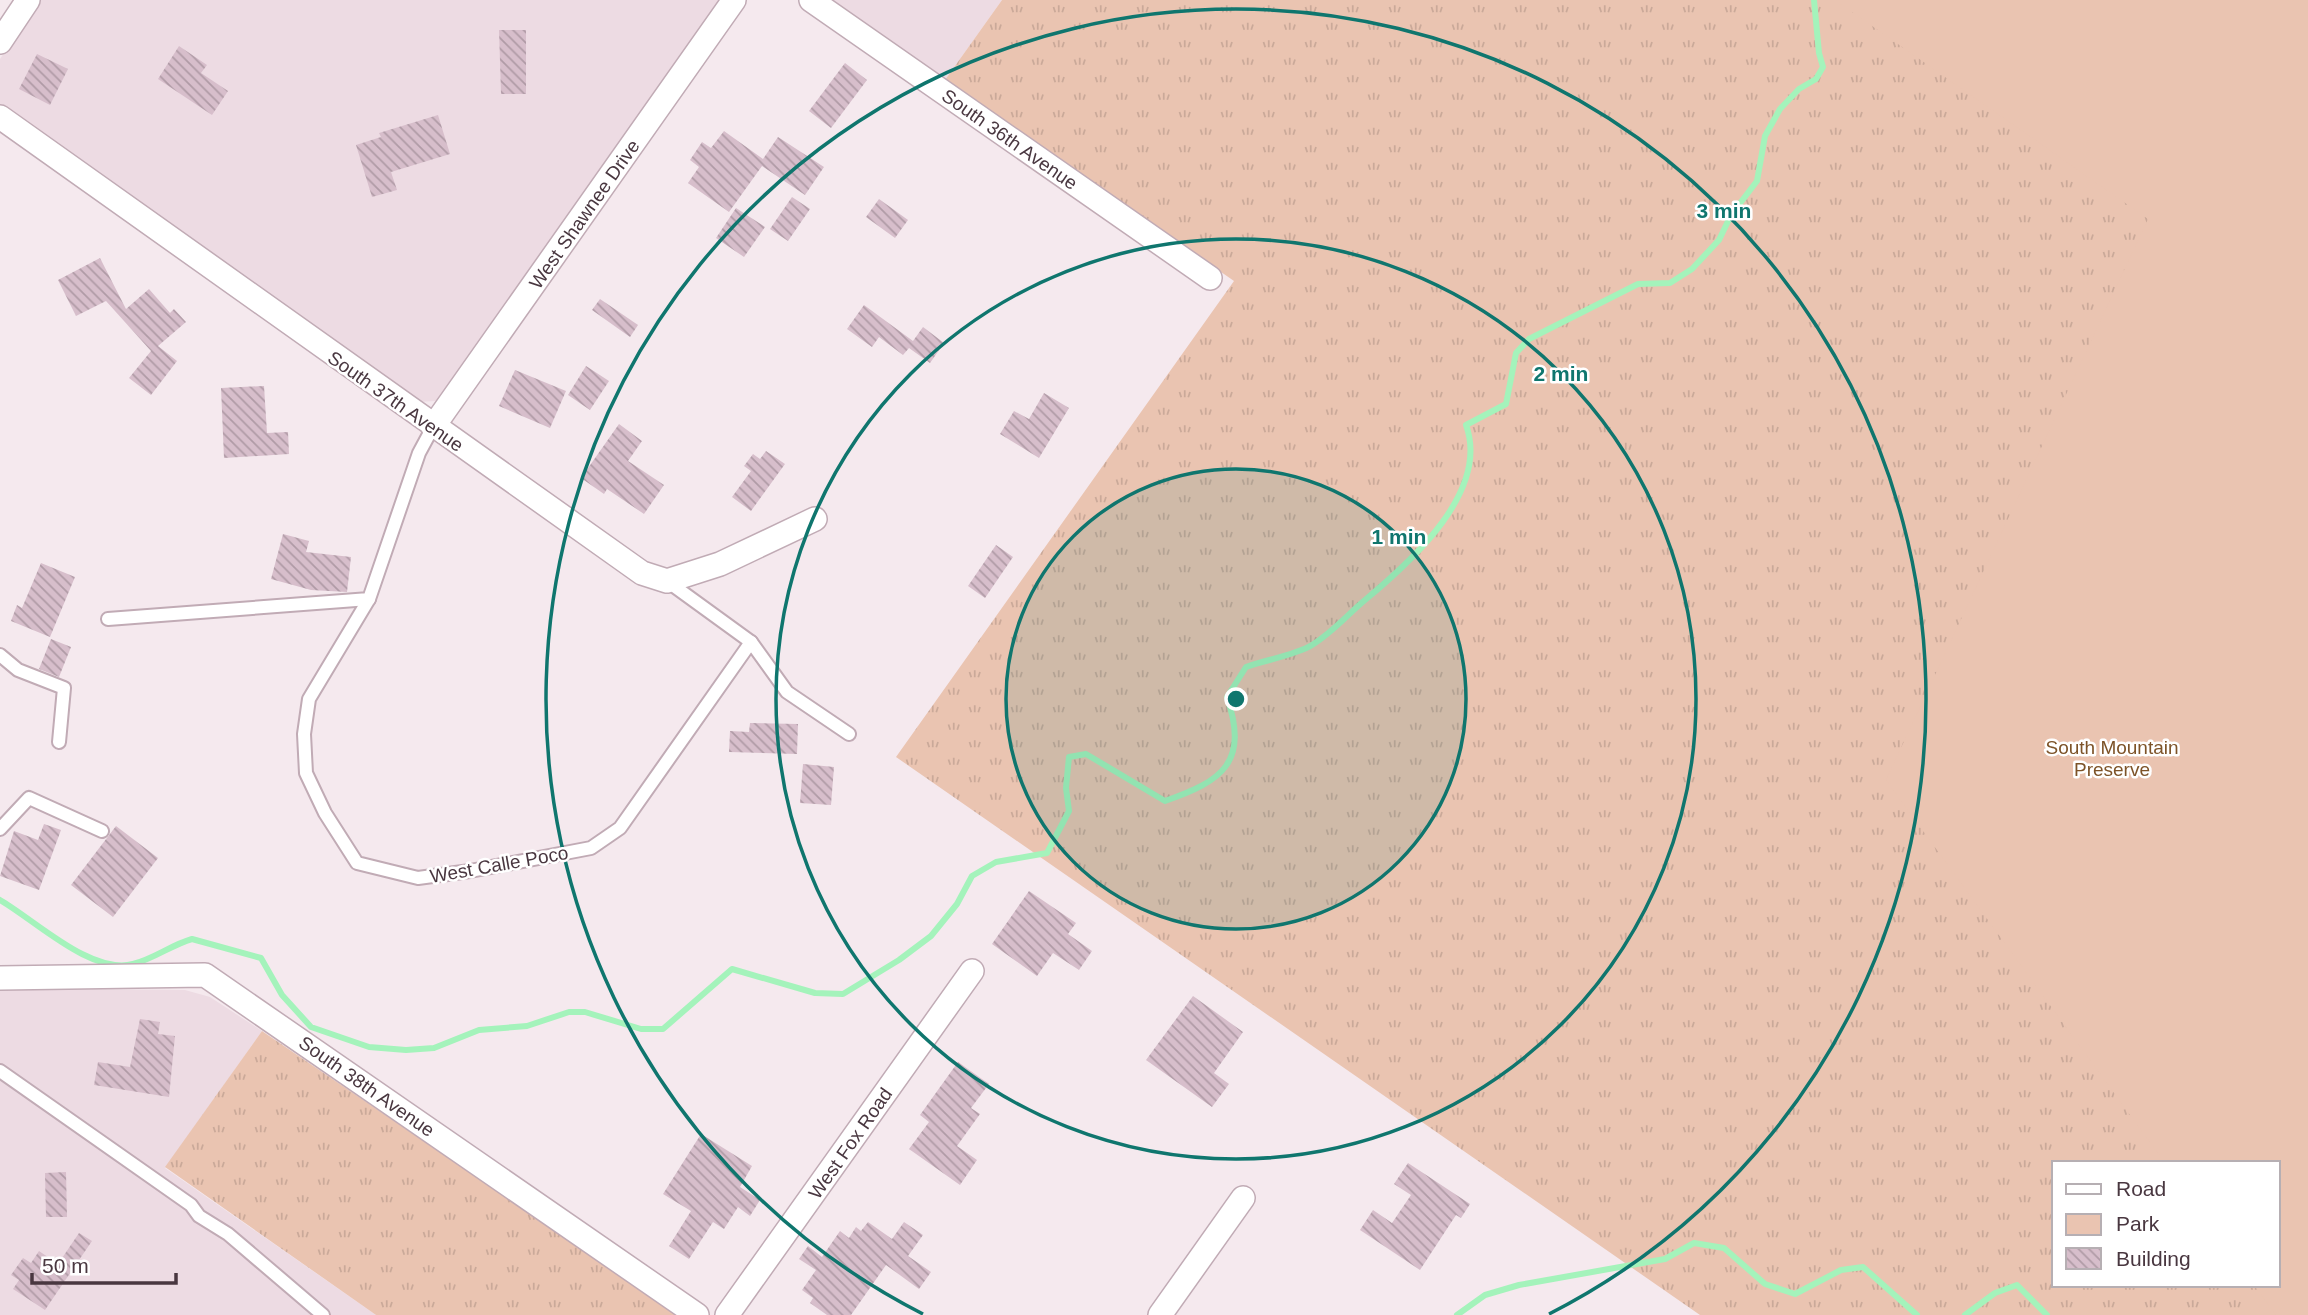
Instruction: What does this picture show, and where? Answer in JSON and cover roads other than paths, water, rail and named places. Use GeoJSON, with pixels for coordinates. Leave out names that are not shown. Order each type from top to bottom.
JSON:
{"type":"FeatureCollection","features":[{"type":"Feature","properties":{"kind":"street"},"geometry":{"type":"LineString","coordinates":[[0,42],[28,0]]}},
{"type":"Feature","properties":{"kind":"street","name":"West Shawnee Drive"},"geometry":{"type":"LineString","coordinates":[[433,427],[734,0]]}},
{"type":"Feature","properties":{"kind":"street","name":"South 36th Avenue"},"geometry":{"type":"LineString","coordinates":[[811,0],[1210,278]]}},
{"type":"Feature","properties":{"kind":"street","name":"South 37th Avenue"},"geometry":{"type":"LineString","coordinates":[[0,117],[642,573],[667,580]]}},
{"type":"Feature","properties":{"kind":"street"},"geometry":{"type":"LineString","coordinates":[[667,580],[720,564],[815,519]]}},
{"type":"Feature","properties":{"kind":"street","name":"West Fox Road"},"geometry":{"type":"LineString","coordinates":[[727,1315],[972,971]]}},
{"type":"Feature","properties":{"kind":"street","name":"South 38th Avenue"},"geometry":{"type":"LineString","coordinates":[[0,978],[205,975],[697,1315]]}},
{"type":"Feature","properties":{"kind":"street"},"geometry":{"type":"LineString","coordinates":[[1160,1315],[1243,1198]]}},
{"type":"Feature","properties":{"kind":"lane","name":"West Calle Poco"},"geometry":{"type":"LineString","coordinates":[[433,427],[419,453],[369,599],[309,699],[304,734],[306,773],[325,813],[357,863],[418,878],[591,848],[620,828],[751,642]]}},
{"type":"Feature","properties":{"kind":"lane"},"geometry":{"type":"LineString","coordinates":[[667,580],[751,642],[788,692],[849,734]]}},
{"type":"Feature","properties":{"kind":"lane"},"geometry":{"type":"LineString","coordinates":[[108,620],[369,599]]}},
{"type":"Feature","properties":{"kind":"lane"},"geometry":{"type":"LineString","coordinates":[[0,654],[18,670],[64,688],[60,742]]}},
{"type":"Feature","properties":{"kind":"lane"},"geometry":{"type":"LineString","coordinates":[[0,829],[29,798],[102,831]]}},
{"type":"Feature","properties":{"kind":"lane"},"geometry":{"type":"LineString","coordinates":[[0,1071],[191,1205],[199,1216],[228,1234],[323,1315]]}},
{"type":"Feature","properties":{"kind":"waterway"},"geometry":{"type":"LineString","coordinates":[[0,900],[64,944],[99,961],[117,965],[133,964],[192,939],[261,958],[282,995],[311,1027],[369,1047],[406,1050],[434,1048],[479,1030],[527,1026],[569,1012],[585,1012],[641,1029],[663,1029],[732,969],[815,993],[843,994],[899,960],[931,936],[957,904],[972,876],[996,862],[1047,853],[1069,811],[1066,788],[1069,757],[1086,754],[1165,801],[1202,785],[1226,766],[1235,738],[1227,697],[1246,667],[1298,652],[1320,640],[1424,545],[1457,499],[1467,475],[1470,450],[1466,425],[1506,404],[1516,353],[1529,339],[1638,284],[1670,283],[1692,269],[1719,240],[1731,215],[1757,181],[1765,136],[1780,109],[1799,89],[1816,79],[1823,67],[1819,53],[1814,0]]}},
{"type":"Feature","properties":{"kind":"waterway"},"geometry":{"type":"LineString","coordinates":[[1457,1315],[1485,1295],[1519,1285],[1665,1259],[1694,1243],[1724,1248],[1765,1284],[1795,1294],[1841,1270],[1863,1267],[1917,1315]]}},
{"type":"Feature","properties":{"kind":"waterway"},"geometry":{"type":"LineString","coordinates":[[1965,1315],[1995,1293],[2017,1285],[2047,1315]]}},
{"type":"Feature","properties":{"kind":"park label","name":"South Mountain Preserve"},"geometry":{"type":"Point","coordinates":[2112,758]}}]}
